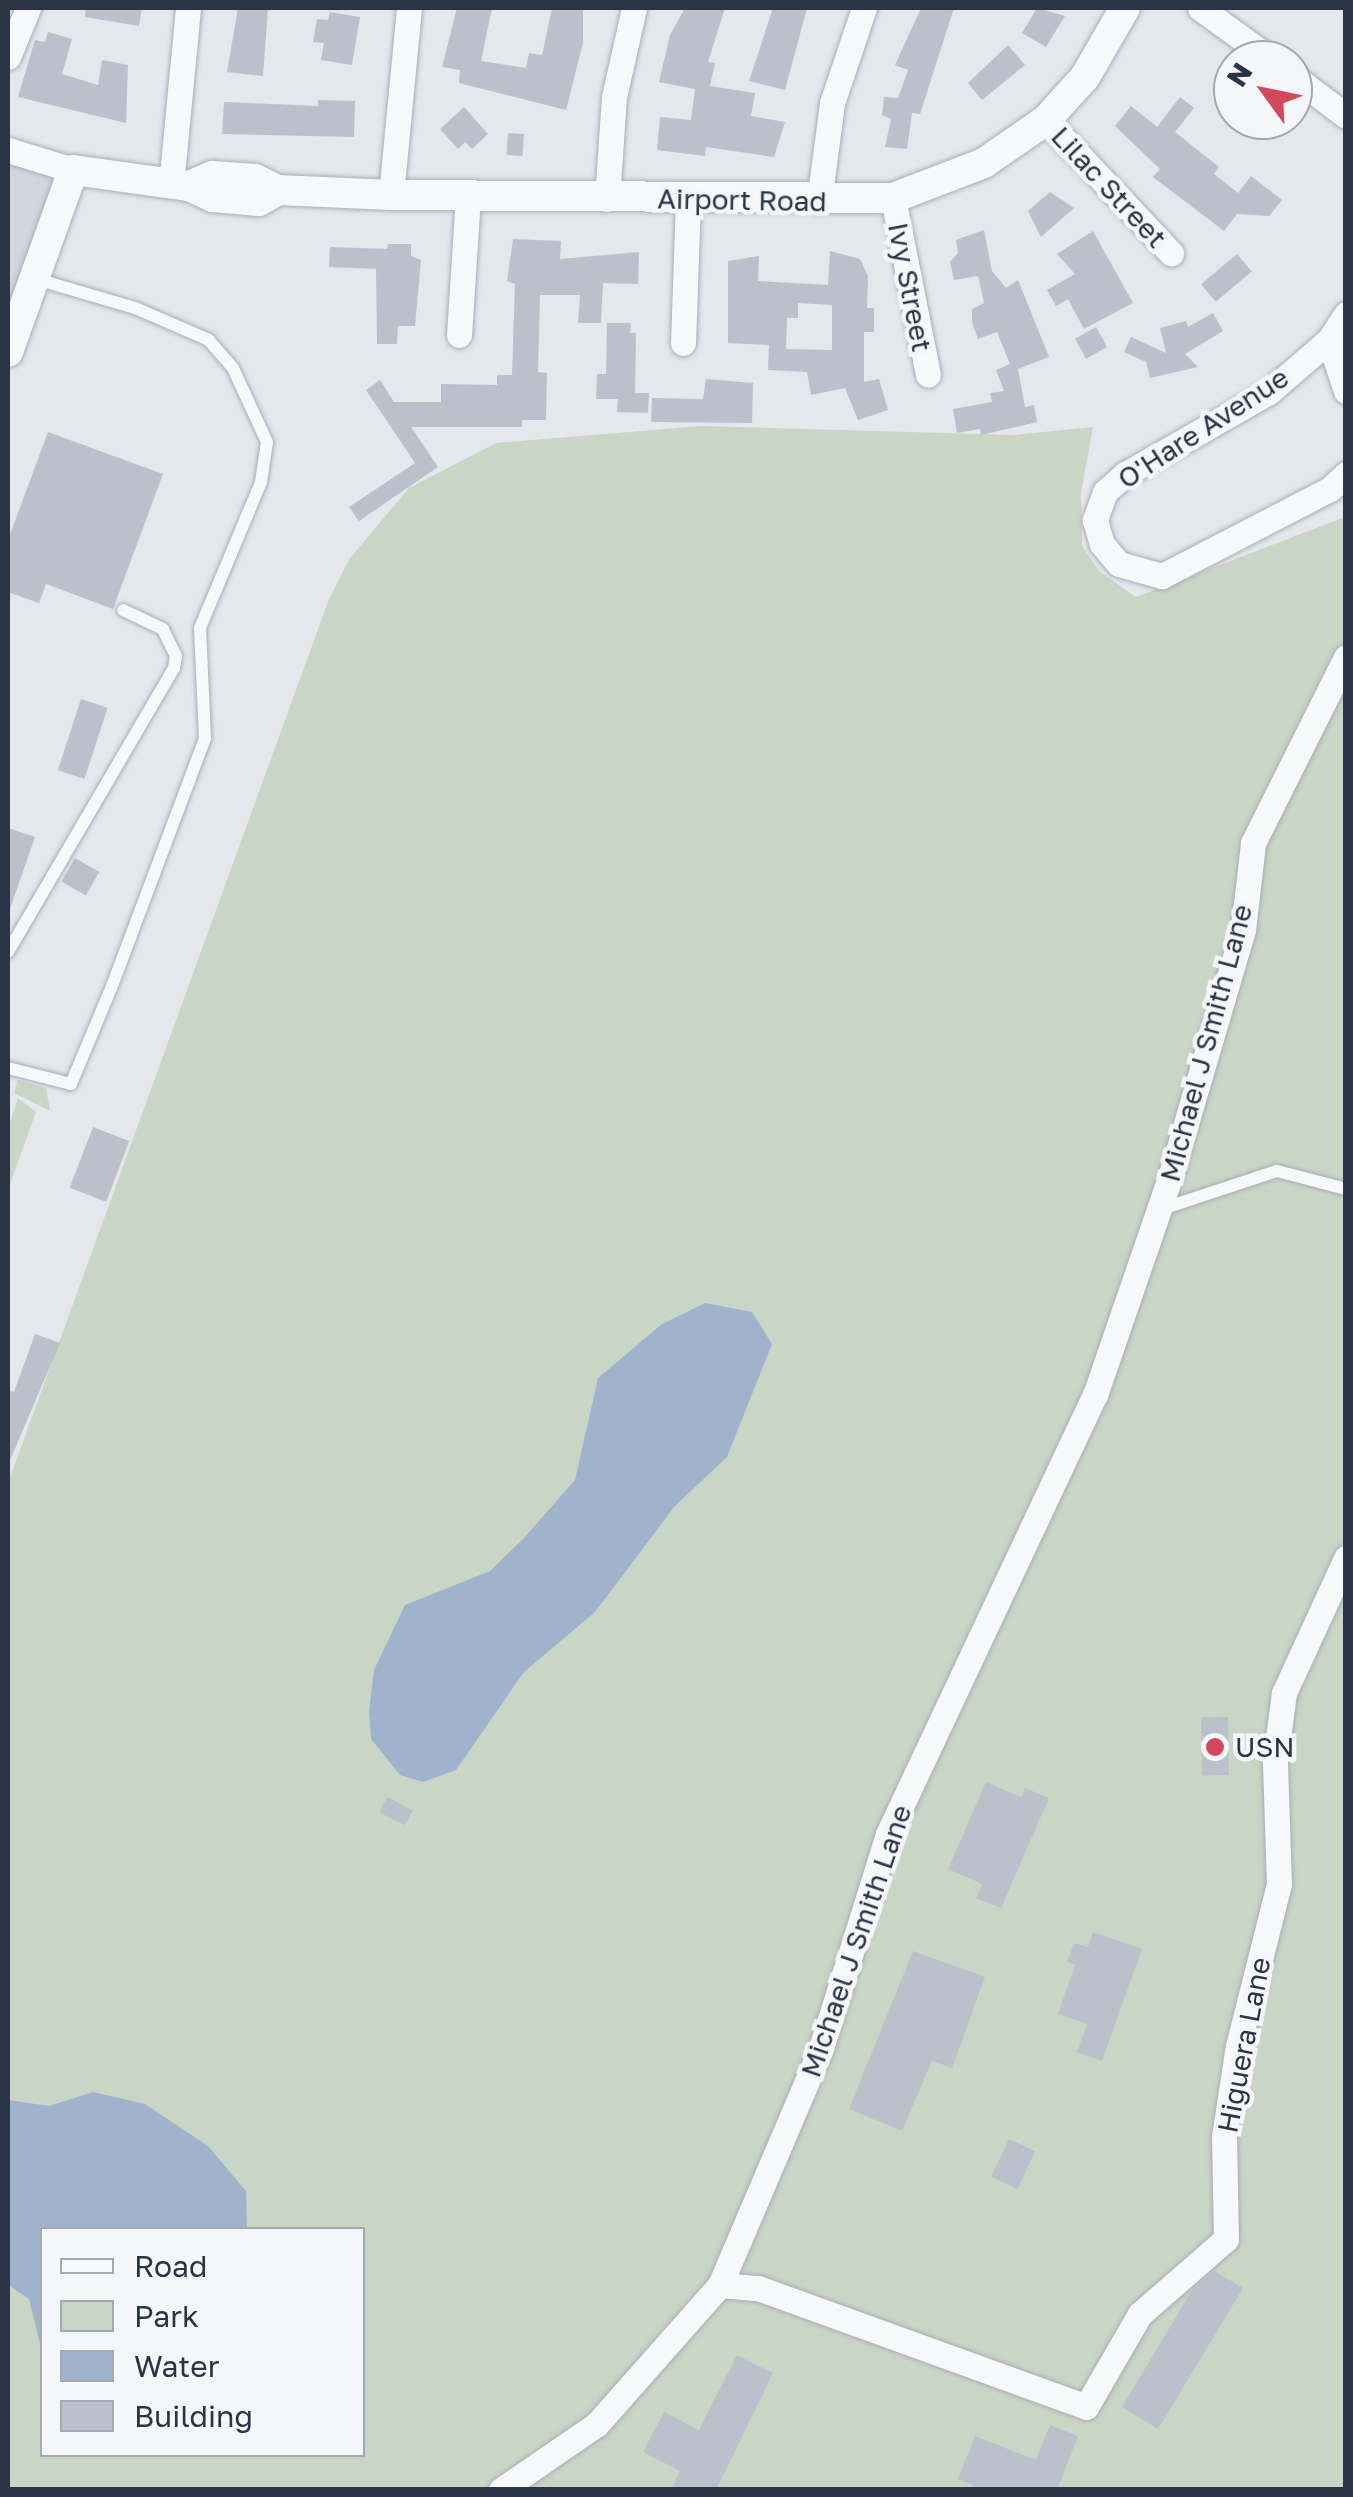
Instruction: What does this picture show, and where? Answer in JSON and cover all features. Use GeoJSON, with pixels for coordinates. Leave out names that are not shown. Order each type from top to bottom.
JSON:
{"type":"FeatureCollection","features":[{"type":"Feature","properties":{"kind":"street"},"geometry":{"type":"LineString","coordinates":[[8,58],[28,8]]}},
{"type":"Feature","properties":{"kind":"street"},"geometry":{"type":"LineString","coordinates":[[180,185],[188,8]]}},
{"type":"Feature","properties":{"kind":"street"},"geometry":{"type":"LineString","coordinates":[[391,195],[409,8]]}},
{"type":"Feature","properties":{"kind":"street"},"geometry":{"type":"LineString","coordinates":[[607,198],[614,97],[634,8]]}},
{"type":"Feature","properties":{"kind":"street"},"geometry":{"type":"LineString","coordinates":[[820,202],[832,103],[864,8]]}},
{"type":"Feature","properties":{"kind":"street","name":"Airport Road"},"geometry":{"type":"LineString","coordinates":[[73,170],[180,185],[213,176],[255,179],[278,190],[391,195],[820,202],[892,198],[984,164],[1046,120],[1084,77],[1125,8]]}},
{"type":"Feature","properties":{"kind":"street"},"geometry":{"type":"LineString","coordinates":[[1200,8],[1229,15],[1253,40]]}},
{"type":"Feature","properties":{"kind":"street"},"geometry":{"type":"LineString","coordinates":[[1313,91],[1346,116]]}},
{"type":"Feature","properties":{"kind":"street","name":"Lilac Street"},"geometry":{"type":"LineString","coordinates":[[1046,120],[1171,253]]}},
{"type":"Feature","properties":{"kind":"street"},"geometry":{"type":"LineString","coordinates":[[8,150],[73,170],[34,278],[14,311],[8,352]]}},
{"type":"Feature","properties":{"kind":"street"},"geometry":{"type":"LineString","coordinates":[[460,336],[468,195]]}},
{"type":"Feature","properties":{"kind":"street","name":"Ivy Street"},"geometry":{"type":"LineString","coordinates":[[892,198],[928,375]]}},
{"type":"Feature","properties":{"kind":"street"},"geometry":{"type":"LineString","coordinates":[[683,344],[688,201]]}},
{"type":"Feature","properties":{"kind":"street","name":"O'Hare Avenue"},"geometry":{"type":"LineString","coordinates":[[1346,314],[1329,340],[1270,392],[1125,474],[1105,492],[1095,520],[1102,544],[1119,564],[1162,576],[1313,498],[1346,474]]}},
{"type":"Feature","properties":{"kind":"street"},"geometry":{"type":"LineString","coordinates":[[1329,340],[1346,392]]}},
{"type":"Feature","properties":{"kind":"street","name":"Michael J Smith Lane"},"geometry":{"type":"LineString","coordinates":[[501,2490],[597,2424],[644,2378],[720,2285],[821,2048],[888,1834],[1073,1452],[1159,1210],[1243,930],[1253,843],[1346,657]]}},
{"type":"Feature","properties":{"kind":"street","name":"Higuera Lane"},"geometry":{"type":"LineString","coordinates":[[720,2285],[758,2288],[1086,2407],[1140,2314],[1226,2240],[1224,2136],[1238,2046],[1280,1884],[1275,1761],[1284,1693],[1346,1558]]}},
{"type":"Feature","properties":{"kind":"lane"},"geometry":{"type":"LineString","coordinates":[[8,1068],[71,1084],[112,986],[205,738],[200,628],[261,482],[267,442],[233,368],[209,340],[134,308],[34,278]]}},
{"type":"Feature","properties":{"kind":"lane"},"geometry":{"type":"LineString","coordinates":[[8,952],[174,668],[176,656],[163,629],[123,610]]}},
{"type":"Feature","properties":{"kind":"lane","name":"Michael J Smith Lane"},"geometry":{"type":"LineString","coordinates":[[1159,1210],[1277,1171],[1346,1189]]}},
{"type":"Feature","properties":{"kind":"shaded area"},"geometry":{"type":"Polygon","coordinates":[[[8,150],[73,170],[8,340],[8,150]]]}},
{"type":"Feature","properties":{"kind":"green space"},"geometry":{"type":"Polygon","coordinates":[[[702,426],[1014,435],[1093,427],[1081,493],[1082,546],[1099,571],[1136,597],[1345,517],[1345,2489],[8,2489],[8,1483],[329,599],[350,558],[409,488],[496,443],[702,426]]]}},
{"type":"Feature","properties":{"kind":"green space"},"geometry":{"type":"Polygon","coordinates":[[[18,1080],[46,1088],[50,1111],[14,1093],[18,1080]]]}},
{"type":"Feature","properties":{"kind":"green space"},"geometry":{"type":"Polygon","coordinates":[[[18,1098],[36,1112],[8,1190],[8,1128],[18,1098]]]}},
{"type":"Feature","properties":{"kind":"water"},"geometry":{"type":"Polygon","coordinates":[[[705,1303],[752,1312],[772,1344],[727,1457],[675,1506],[595,1612],[524,1672],[456,1770],[423,1782],[400,1775],[371,1739],[369,1711],[374,1670],[405,1605],[490,1571],[523,1539],[575,1480],[598,1378],[662,1324],[705,1303]]]}},
{"type":"Feature","properties":{"kind":"water"},"geometry":{"type":"Polygon","coordinates":[[[93,2092],[145,2104],[208,2146],[246,2191],[247,2227],[40,2227],[40,2343],[29,2299],[8,2285],[8,2100],[49,2106],[93,2092]]]}},
{"type":"Feature","properties":{"kind":"building"},"geometry":{"type":"Polygon","coordinates":[[[86,8],[142,8],[139,26],[85,17],[86,8]]]}},
{"type":"Feature","properties":{"kind":"building"},"geometry":{"type":"Polygon","coordinates":[[[238,8],[268,8],[263,76],[227,72],[238,8]]]}},
{"type":"Feature","properties":{"kind":"building"},"geometry":{"type":"Polygon","coordinates":[[[457,8],[492,8],[481,61],[526,68],[529,53],[542,55],[552,8],[583,8],[583,43],[566,110],[459,83],[460,70],[442,67],[457,8]]]}},
{"type":"Feature","properties":{"kind":"building"},"geometry":{"type":"Polygon","coordinates":[[[685,8],[725,8],[708,62],[715,63],[710,86],[755,93],[751,116],[785,122],[774,157],[706,147],[705,156],[657,150],[660,117],[691,120],[695,89],[659,82],[670,35],[685,8]]]}},
{"type":"Feature","properties":{"kind":"building"},"geometry":{"type":"Polygon","coordinates":[[[773,8],[807,8],[785,90],[749,81],[773,8]]]}},
{"type":"Feature","properties":{"kind":"building"},"geometry":{"type":"Polygon","coordinates":[[[921,8],[954,8],[920,114],[912,113],[907,149],[885,147],[891,119],[882,115],[884,97],[898,98],[908,70],[895,65],[921,8]]]}},
{"type":"Feature","properties":{"kind":"building"},"geometry":{"type":"Polygon","coordinates":[[[1037,8],[1065,16],[1046,47],[1022,33],[1037,8]]]}},
{"type":"Feature","properties":{"kind":"building"},"geometry":{"type":"Polygon","coordinates":[[[330,12],[360,17],[352,65],[321,60],[324,43],[313,42],[317,19],[328,20],[330,12]]]}},
{"type":"Feature","properties":{"kind":"building"},"geometry":{"type":"Polygon","coordinates":[[[48,32],[72,39],[62,74],[98,85],[102,60],[128,65],[126,123],[18,97],[35,40],[45,42],[48,32]]]}},
{"type":"Feature","properties":{"kind":"building"},"geometry":{"type":"Polygon","coordinates":[[[1008,45],[1025,65],[982,100],[968,83],[1008,45]]]}},
{"type":"Feature","properties":{"kind":"building"},"geometry":{"type":"Polygon","coordinates":[[[1180,97],[1194,108],[1175,132],[1219,167],[1214,174],[1238,193],[1251,176],[1282,200],[1269,216],[1237,214],[1224,231],[1153,177],[1160,169],[1115,126],[1131,106],[1157,127],[1180,97]]]}},
{"type":"Feature","properties":{"kind":"building"},"geometry":{"type":"Polygon","coordinates":[[[318,100],[355,101],[354,137],[222,134],[224,102],[318,106],[318,100]]]}},
{"type":"Feature","properties":{"kind":"building"},"geometry":{"type":"Polygon","coordinates":[[[464,107],[488,134],[472,149],[465,142],[458,149],[440,129],[464,107]]]}},
{"type":"Feature","properties":{"kind":"building"},"geometry":{"type":"Polygon","coordinates":[[[508,133],[524,134],[522,156],[506,155],[508,133]]]}},
{"type":"Feature","properties":{"kind":"building"},"geometry":{"type":"Polygon","coordinates":[[[1050,192],[1074,208],[1041,237],[1028,211],[1050,192]]]}},
{"type":"Feature","properties":{"kind":"building"},"geometry":{"type":"Polygon","coordinates":[[[984,230],[992,271],[1006,288],[1018,280],[1049,357],[1018,369],[1025,407],[1034,405],[1037,422],[981,435],[980,429],[957,433],[953,409],[992,402],[990,393],[1004,391],[996,370],[1010,364],[997,332],[978,339],[972,309],[984,303],[978,276],[954,280],[950,262],[958,253],[956,240],[984,230]]]}},
{"type":"Feature","properties":{"kind":"building"},"geometry":{"type":"Polygon","coordinates":[[[1093,231],[1133,303],[1084,329],[1068,299],[1056,306],[1047,290],[1075,274],[1057,254],[1093,231]]]}},
{"type":"Feature","properties":{"kind":"building"},"geometry":{"type":"Polygon","coordinates":[[[513,239],[561,241],[560,259],[639,252],[638,284],[603,283],[601,323],[578,323],[580,295],[540,295],[538,372],[547,373],[546,420],[522,420],[522,427],[411,427],[438,467],[359,521],[349,507],[415,463],[366,390],[380,380],[394,402],[441,402],[441,384],[497,385],[497,375],[512,375],[515,284],[507,281],[513,239]]]}},
{"type":"Feature","properties":{"kind":"building"},"geometry":{"type":"Polygon","coordinates":[[[388,244],[411,244],[411,256],[421,260],[415,326],[398,326],[397,344],[377,344],[376,269],[329,267],[330,247],[387,249],[388,244]]]}},
{"type":"Feature","properties":{"kind":"building"},"geometry":{"type":"Polygon","coordinates":[[[830,251],[860,259],[868,276],[867,308],[874,308],[874,332],[864,332],[864,382],[879,379],[888,410],[858,420],[845,388],[811,395],[807,372],[768,370],[769,345],[728,343],[728,261],[759,256],[758,281],[828,285],[830,251]],[[798,303],[798,318],[787,318],[786,349],[832,350],[832,305],[798,303]]]}},
{"type":"Feature","properties":{"kind":"building"},"geometry":{"type":"Polygon","coordinates":[[[1237,254],[1252,272],[1216,302],[1201,284],[1237,254]]]}},
{"type":"Feature","properties":{"kind":"building"},"geometry":{"type":"Polygon","coordinates":[[[1213,313],[1223,331],[1185,354],[1198,367],[1150,378],[1146,362],[1124,352],[1131,337],[1166,353],[1160,328],[1186,321],[1188,327],[1213,313]]]}},
{"type":"Feature","properties":{"kind":"building"},"geometry":{"type":"Polygon","coordinates":[[[607,323],[631,323],[630,333],[636,333],[635,393],[649,393],[648,413],[617,412],[618,399],[596,399],[597,374],[606,374],[607,323]]]}},
{"type":"Feature","properties":{"kind":"building"},"geometry":{"type":"Polygon","coordinates":[[[1096,327],[1107,347],[1086,359],[1075,339],[1096,327]]]}},
{"type":"Feature","properties":{"kind":"building"},"geometry":{"type":"Polygon","coordinates":[[[706,379],[753,383],[752,423],[651,422],[652,398],[703,399],[706,379]]]}},
{"type":"Feature","properties":{"kind":"building"},"geometry":{"type":"Polygon","coordinates":[[[48,432],[163,474],[113,609],[46,584],[39,603],[8,592],[8,540],[48,432]]]}},
{"type":"Feature","properties":{"kind":"building"},"geometry":{"type":"Polygon","coordinates":[[[81,699],[108,708],[84,779],[58,770],[81,699]]]}},
{"type":"Feature","properties":{"kind":"building"},"geometry":{"type":"Polygon","coordinates":[[[8,828],[35,837],[10,909],[8,909],[8,828]]]}},
{"type":"Feature","properties":{"kind":"building"},"geometry":{"type":"Polygon","coordinates":[[[75,858],[99,872],[86,895],[62,881],[75,858]]]}},
{"type":"Feature","properties":{"kind":"building"},"geometry":{"type":"Polygon","coordinates":[[[93,1127],[129,1141],[106,1202],[70,1188],[93,1127]]]}},
{"type":"Feature","properties":{"kind":"building"},"geometry":{"type":"Polygon","coordinates":[[[35,1334],[60,1343],[8,1465],[8,1390],[14,1392],[35,1334]]]}},
{"type":"Feature","properties":{"kind":"building","name":"USN"},"geometry":{"type":"Polygon","coordinates":[[[1201,1717],[1228,1717],[1229,1775],[1202,1775],[1201,1717]]]}},
{"type":"Feature","properties":{"kind":"building"},"geometry":{"type":"Polygon","coordinates":[[[986,1782],[1021,1797],[1025,1788],[1049,1798],[1001,1908],[976,1898],[982,1884],[948,1869],[986,1782]]]}},
{"type":"Feature","properties":{"kind":"building"},"geometry":{"type":"Polygon","coordinates":[[[387,1797],[413,1810],[405,1825],[379,1812],[387,1797]]]}},
{"type":"Feature","properties":{"kind":"building"},"geometry":{"type":"Polygon","coordinates":[[[1093,1932],[1142,1949],[1102,2061],[1077,2052],[1087,2024],[1058,2014],[1075,1965],[1067,1962],[1074,1943],[1088,1947],[1093,1932]]]}},
{"type":"Feature","properties":{"kind":"building"},"geometry":{"type":"Polygon","coordinates":[[[913,1951],[985,1977],[952,2068],[932,2061],[902,2131],[849,2109],[913,1951]]]}},
{"type":"Feature","properties":{"kind":"building"},"geometry":{"type":"Polygon","coordinates":[[[1009,2139],[1035,2151],[1018,2189],[991,2177],[1009,2139]]]}},
{"type":"Feature","properties":{"kind":"building"},"geometry":{"type":"Polygon","coordinates":[[[1214,2271],[1243,2288],[1158,2429],[1122,2407],[1192,2290],[1214,2271]]]}},
{"type":"Feature","properties":{"kind":"building"},"geometry":{"type":"Polygon","coordinates":[[[737,2355],[773,2373],[716,2490],[671,2490],[680,2471],[643,2452],[664,2412],[699,2430],[737,2355]]]}},
{"type":"Feature","properties":{"kind":"building"},"geometry":{"type":"Polygon","coordinates":[[[1050,2425],[1078,2436],[1057,2490],[985,2490],[958,2479],[975,2436],[1036,2460],[1050,2425]]]}},
{"type":"Feature","properties":{"kind":"place","name":"USN"},"geometry":{"type":"Point","coordinates":[1215,1747]}}]}
